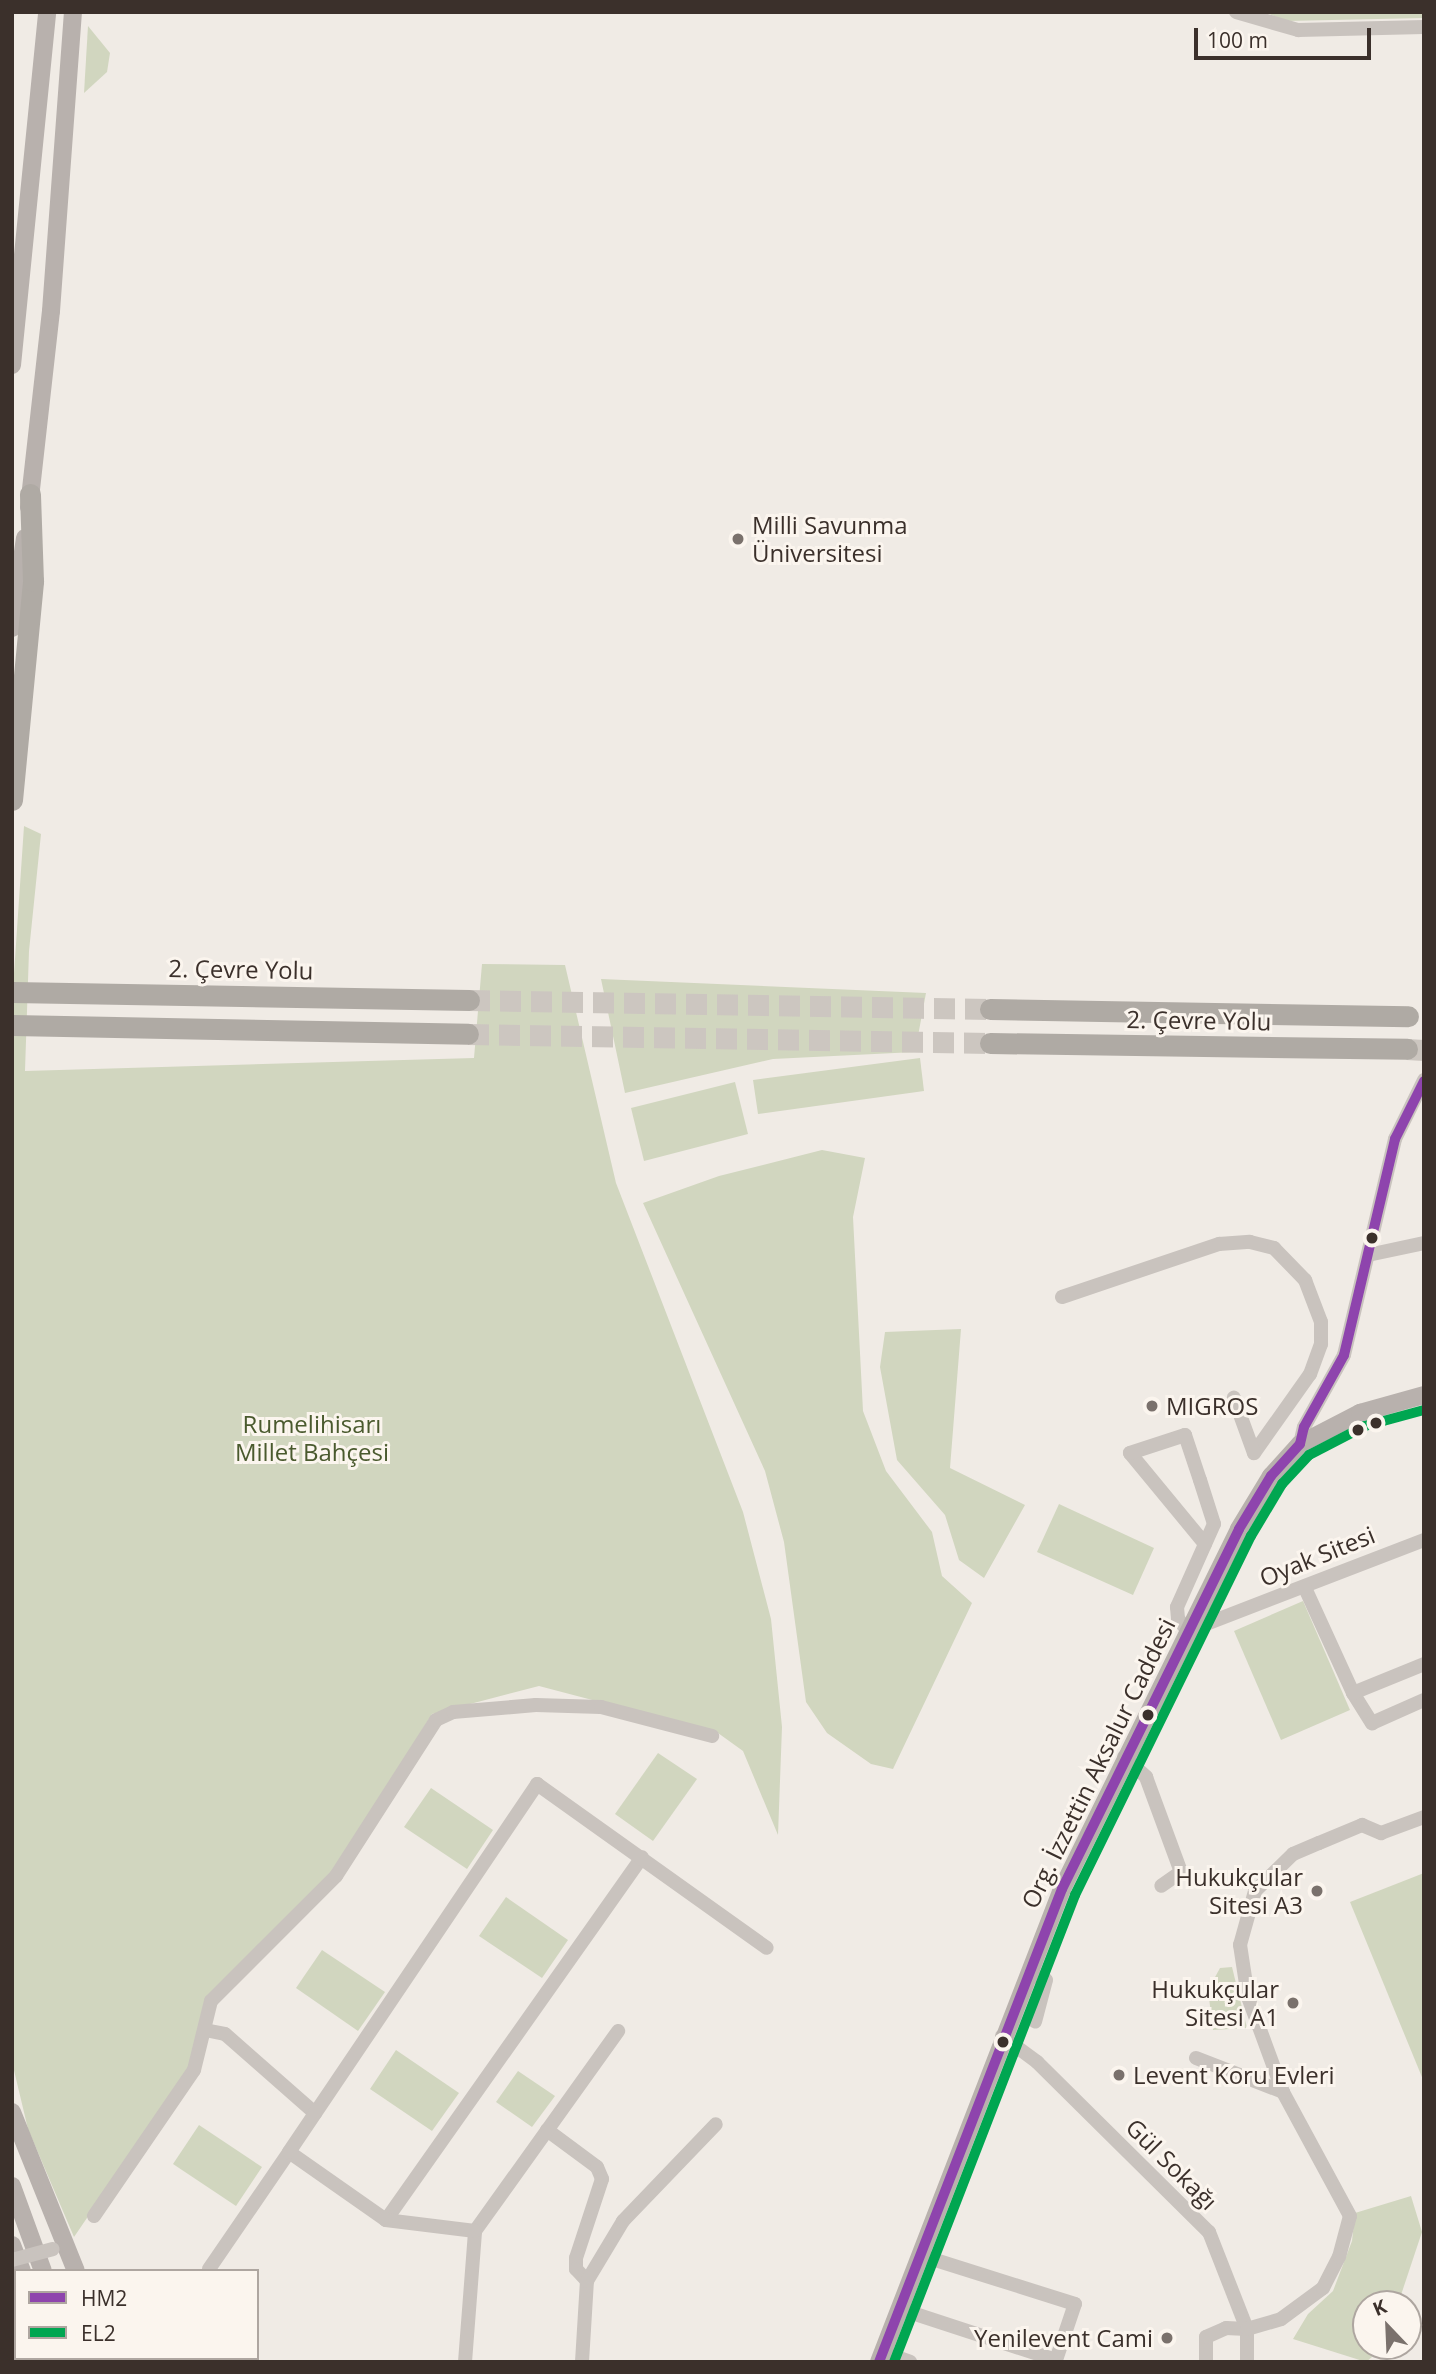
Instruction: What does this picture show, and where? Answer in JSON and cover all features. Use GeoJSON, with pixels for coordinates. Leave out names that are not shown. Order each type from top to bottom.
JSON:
{"type":"FeatureCollection","features":[{"type":"Feature","properties":{"kind":"highway"},"geometry":{"type":"LineString","coordinates":[[12,800],[33,581],[30,494]]}},
{"type":"Feature","properties":{"kind":"highway","name":"2. Çevre Yolu"},"geometry":{"type":"LineString","coordinates":[[12,992],[469,1000]]}},
{"type":"Feature","properties":{"kind":"highway","name":"2. Çevre Yolu"},"geometry":{"type":"LineString","coordinates":[[990,1009],[1408,1016]]}},
{"type":"Feature","properties":{"kind":"highway"},"geometry":{"type":"LineString","coordinates":[[12,1026],[468,1034]]}},
{"type":"Feature","properties":{"kind":"highway","name":"2. Çevre Yolu"},"geometry":{"type":"LineString","coordinates":[[990,1043],[1408,1049]]}},
{"type":"Feature","properties":{"kind":"main road"},"geometry":{"type":"LineString","coordinates":[[12,365],[47,12]]}},
{"type":"Feature","properties":{"kind":"main road"},"geometry":{"type":"LineString","coordinates":[[12,628],[51,311],[73,12]]}},
{"type":"Feature","properties":{"kind":"main road","name":"Org. İzzettin Aksalur Caddesi"},"geometry":{"type":"LineString","coordinates":[[881,2357],[1028,1973],[1124,1757],[1265,1486],[1300,1444],[1360,1413],[1424,1395]]}},
{"type":"Feature","properties":{"kind":"main road"},"geometry":{"type":"LineString","coordinates":[[12,2112],[66,2258]]}},
{"type":"Feature","properties":{"kind":"main road"},"geometry":{"type":"LineString","coordinates":[[12,2186],[42,2269]]}},
{"type":"Feature","properties":{"kind":"main road"},"geometry":{"type":"LineString","coordinates":[[12,2245],[21,2269]]}},
{"type":"Feature","properties":{"kind":"street"},"geometry":{"type":"LineString","coordinates":[[1236,12],[1298,30],[1424,27]]}},
{"type":"Feature","properties":{"kind":"street"},"geometry":{"type":"LineString","coordinates":[[1300,1444],[1304,1427],[1344,1355],[1395,1139],[1424,1080]]}},
{"type":"Feature","properties":{"kind":"street"},"geometry":{"type":"LineString","coordinates":[[1062,1297],[1219,1244],[1250,1242],[1274,1248],[1305,1280],[1321,1322],[1321,1344],[1310,1374],[1254,1453],[1234,1398]]}},
{"type":"Feature","properties":{"kind":"street"},"geometry":{"type":"LineString","coordinates":[[1368,1255],[1424,1242]]}},
{"type":"Feature","properties":{"kind":"street"},"geometry":{"type":"LineString","coordinates":[[1188,1631],[1178,1619],[1177,1607],[1214,1524],[1185,1435],[1130,1454],[1205,1544]]}},
{"type":"Feature","properties":{"kind":"street","name":"Oyak Sitesi"},"geometry":{"type":"LineString","coordinates":[[1188,1631],[1424,1540]]}},
{"type":"Feature","properties":{"kind":"street"},"geometry":{"type":"LineString","coordinates":[[1305,1588],[1353,1693],[1372,1723],[1424,1700]]}},
{"type":"Feature","properties":{"kind":"street"},"geometry":{"type":"LineString","coordinates":[[1353,1693],[1424,1664]]}},
{"type":"Feature","properties":{"kind":"street"},"geometry":{"type":"LineString","coordinates":[[94,2216],[194,2070],[211,2001],[336,1876],[436,1720],[453,1712],[536,1705],[601,1707],[712,1737]]}},
{"type":"Feature","properties":{"kind":"street"},"geometry":{"type":"LineString","coordinates":[[1124,1757],[1146,1777],[1181,1871],[1161,1886]]}},
{"type":"Feature","properties":{"kind":"street"},"geometry":{"type":"LineString","coordinates":[[209,2269],[537,1784],[767,1948]]}},
{"type":"Feature","properties":{"kind":"street"},"geometry":{"type":"LineString","coordinates":[[1206,2362],[1206,2337],[1226,2328],[1247,2329],[1282,2319],[1324,2288],[1339,2257],[1350,2216],[1283,2092],[1248,1997],[1240,1945],[1255,1891],[1293,1854],[1362,1825],[1381,1833],[1424,1817]]}},
{"type":"Feature","properties":{"kind":"street"},"geometry":{"type":"LineString","coordinates":[[386,2220],[642,1857]]}},
{"type":"Feature","properties":{"kind":"street"},"geometry":{"type":"LineString","coordinates":[[1028,1973],[1046,1980],[1035,2022]]}},
{"type":"Feature","properties":{"kind":"street"},"geometry":{"type":"LineString","coordinates":[[205,2029],[225,2034],[315,2113]]}},
{"type":"Feature","properties":{"kind":"street"},"geometry":{"type":"LineString","coordinates":[[465,2362],[475,2231],[618,2031]]}},
{"type":"Feature","properties":{"kind":"street","name":"Gül Sokağı"},"geometry":{"type":"LineString","coordinates":[[1002,2036],[1037,2062],[1209,2232],[1247,2329],[1247,2362]]}},
{"type":"Feature","properties":{"kind":"street"},"geometry":{"type":"LineString","coordinates":[[1196,2058],[1283,2092]]}},
{"type":"Feature","properties":{"kind":"street"},"geometry":{"type":"LineString","coordinates":[[582,2362],[587,2281],[623,2221],[716,2124]]}},
{"type":"Feature","properties":{"kind":"street"},"geometry":{"type":"LineString","coordinates":[[547,2130],[597,2166],[602,2179],[576,2258],[576,2269],[587,2281]]}},
{"type":"Feature","properties":{"kind":"street"},"geometry":{"type":"LineString","coordinates":[[289,2152],[386,2220],[475,2231]]}},
{"type":"Feature","properties":{"kind":"street"},"geometry":{"type":"LineString","coordinates":[[900,2309],[1056,2360],[1075,2304],[920,2255]]}},
{"type":"Feature","properties":{"kind":"street"},"geometry":{"type":"LineString","coordinates":[[12,2260],[66,2258]]}},
{"type":"Feature","properties":{"kind":"street"},"geometry":{"type":"LineString","coordinates":[[881,2357],[910,2362]]}},
{"type":"Feature","properties":{"kind":"green space"},"geometry":{"type":"Polygon","coordinates":[[[1265,12],[1424,12],[1424,18],[1286,21],[1265,12]]]}},
{"type":"Feature","properties":{"kind":"green space"},"geometry":{"type":"Polygon","coordinates":[[[88,26],[110,53],[107,72],[84,93],[88,26]]]}},
{"type":"Feature","properties":{"kind":"green space","name":"Rumelihisarı Millet Bahçesi"},"geometry":{"type":"Polygon","coordinates":[[[24,826],[41,834],[29,951],[25,1071],[474,1058],[482,964],[565,965],[616,1183],[743,1512],[771,1619],[782,1727],[778,1835],[743,1751],[718,1733],[539,1686],[432,1714],[330,1878],[206,2000],[190,2067],[74,2237],[28,2129],[12,2062],[12,1003],[24,826]]]}},
{"type":"Feature","properties":{"kind":"green space"},"geometry":{"type":"Polygon","coordinates":[[[601,979],[926,993],[915,1052],[773,1059],[625,1093],[601,979]]]}},
{"type":"Feature","properties":{"kind":"green space"},"geometry":{"type":"Polygon","coordinates":[[[920,1058],[924,1091],[758,1114],[753,1080],[920,1058]]]}},
{"type":"Feature","properties":{"kind":"green space"},"geometry":{"type":"Polygon","coordinates":[[[735,1082],[748,1134],[644,1161],[631,1108],[735,1082]]]}},
{"type":"Feature","properties":{"kind":"green space"},"geometry":{"type":"Polygon","coordinates":[[[822,1150],[865,1158],[853,1217],[863,1411],[886,1471],[932,1532],[942,1576],[972,1603],[893,1769],[871,1764],[827,1733],[806,1702],[784,1542],[765,1471],[643,1203],[719,1176],[822,1150]]]}},
{"type":"Feature","properties":{"kind":"green space"},"geometry":{"type":"Polygon","coordinates":[[[961,1329],[950,1468],[1025,1505],[984,1578],[959,1560],[945,1515],[897,1460],[880,1367],[885,1332],[961,1329]]]}},
{"type":"Feature","properties":{"kind":"green space"},"geometry":{"type":"Polygon","coordinates":[[[1059,1504],[1154,1548],[1133,1595],[1037,1552],[1059,1504]]]}},
{"type":"Feature","properties":{"kind":"green space"},"geometry":{"type":"Polygon","coordinates":[[[1303,1601],[1350,1710],[1281,1740],[1234,1631],[1303,1601]]]}},
{"type":"Feature","properties":{"kind":"green space"},"geometry":{"type":"Polygon","coordinates":[[[658,1753],[697,1779],[653,1841],[615,1814],[658,1753]]]}},
{"type":"Feature","properties":{"kind":"green space"},"geometry":{"type":"Polygon","coordinates":[[[431,1788],[493,1830],[467,1869],[404,1827],[431,1788]]]}},
{"type":"Feature","properties":{"kind":"green space"},"geometry":{"type":"Polygon","coordinates":[[[1424,1873],[1424,2082],[1350,1902],[1424,1873]]]}},
{"type":"Feature","properties":{"kind":"green space"},"geometry":{"type":"Polygon","coordinates":[[[506,1897],[568,1940],[542,1978],[479,1936],[506,1897]]]}},
{"type":"Feature","properties":{"kind":"green space"},"geometry":{"type":"Polygon","coordinates":[[[322,1950],[385,1992],[358,2031],[296,1988],[322,1950]]]}},
{"type":"Feature","properties":{"kind":"green space"},"geometry":{"type":"Polygon","coordinates":[[[1232,1967],[1247,2028],[1213,2030],[1208,1990],[1220,1968],[1232,1967]]]}},
{"type":"Feature","properties":{"kind":"green space"},"geometry":{"type":"Polygon","coordinates":[[[396,2050],[459,2093],[432,2131],[370,2089],[396,2050]]]}},
{"type":"Feature","properties":{"kind":"green space"},"geometry":{"type":"Polygon","coordinates":[[[518,2071],[555,2096],[532,2127],[496,2102],[518,2071]]]}},
{"type":"Feature","properties":{"kind":"green space"},"geometry":{"type":"Polygon","coordinates":[[[199,2125],[262,2167],[236,2206],[173,2164],[199,2125]]]}},
{"type":"Feature","properties":{"kind":"green space"},"geometry":{"type":"Polygon","coordinates":[[[1411,2196],[1422,2232],[1403,2290],[1352,2290],[1352,2358],[1293,2339],[1308,2314],[1333,2291],[1352,2241],[1355,2213],[1411,2196]]]}},
{"type":"Feature","properties":{"kind":"tunnel"},"geometry":{"type":"LineString","coordinates":[[469,1000],[990,1009]]}},
{"type":"Feature","properties":{"kind":"tunnel"},"geometry":{"type":"LineString","coordinates":[[468,1034],[990,1043]]}},
{"type":"Feature","properties":{"kind":"tunnel"},"geometry":{"type":"LineString","coordinates":[[1407,1049],[1424,1050]]}},
{"type":"Feature","properties":{"kind":"transit line","name":"HM2"},"geometry":{"type":"LineString","coordinates":[[1300,1444],[1304,1427],[1344,1355],[1395,1139],[1424,1081]]}},
{"type":"Feature","properties":{"kind":"transit line","name":"EL2"},"geometry":{"type":"LineString","coordinates":[[894,2362],[1075,1895],[1251,1536],[1282,1484],[1309,1455],[1365,1426],[1424,1410]]}},
{"type":"Feature","properties":{"kind":"transit line","name":"HM2"},"geometry":{"type":"LineString","coordinates":[[879,2362],[1062,1889],[1239,1529],[1271,1476],[1300,1444]]}},
{"type":"Feature","properties":{"kind":"place","name":"Milli Savunma Üniversitesi"},"geometry":{"type":"Point","coordinates":[738,539]}},
{"type":"Feature","properties":{"kind":"place","name":"MIGROS"},"geometry":{"type":"Point","coordinates":[1152,1406]}},
{"type":"Feature","properties":{"kind":"place","name":"Hukukçular Sitesi A3"},"geometry":{"type":"Point","coordinates":[1317,1891]}},
{"type":"Feature","properties":{"kind":"place","name":"Hukukçular Sitesi A1"},"geometry":{"type":"Point","coordinates":[1293,2003]}},
{"type":"Feature","properties":{"kind":"place","name":"Levent Koru Evleri"},"geometry":{"type":"Point","coordinates":[1119,2075]}},
{"type":"Feature","properties":{"kind":"place","name":"Yenilevent Cami"},"geometry":{"type":"Point","coordinates":[1167,2338]}}]}
